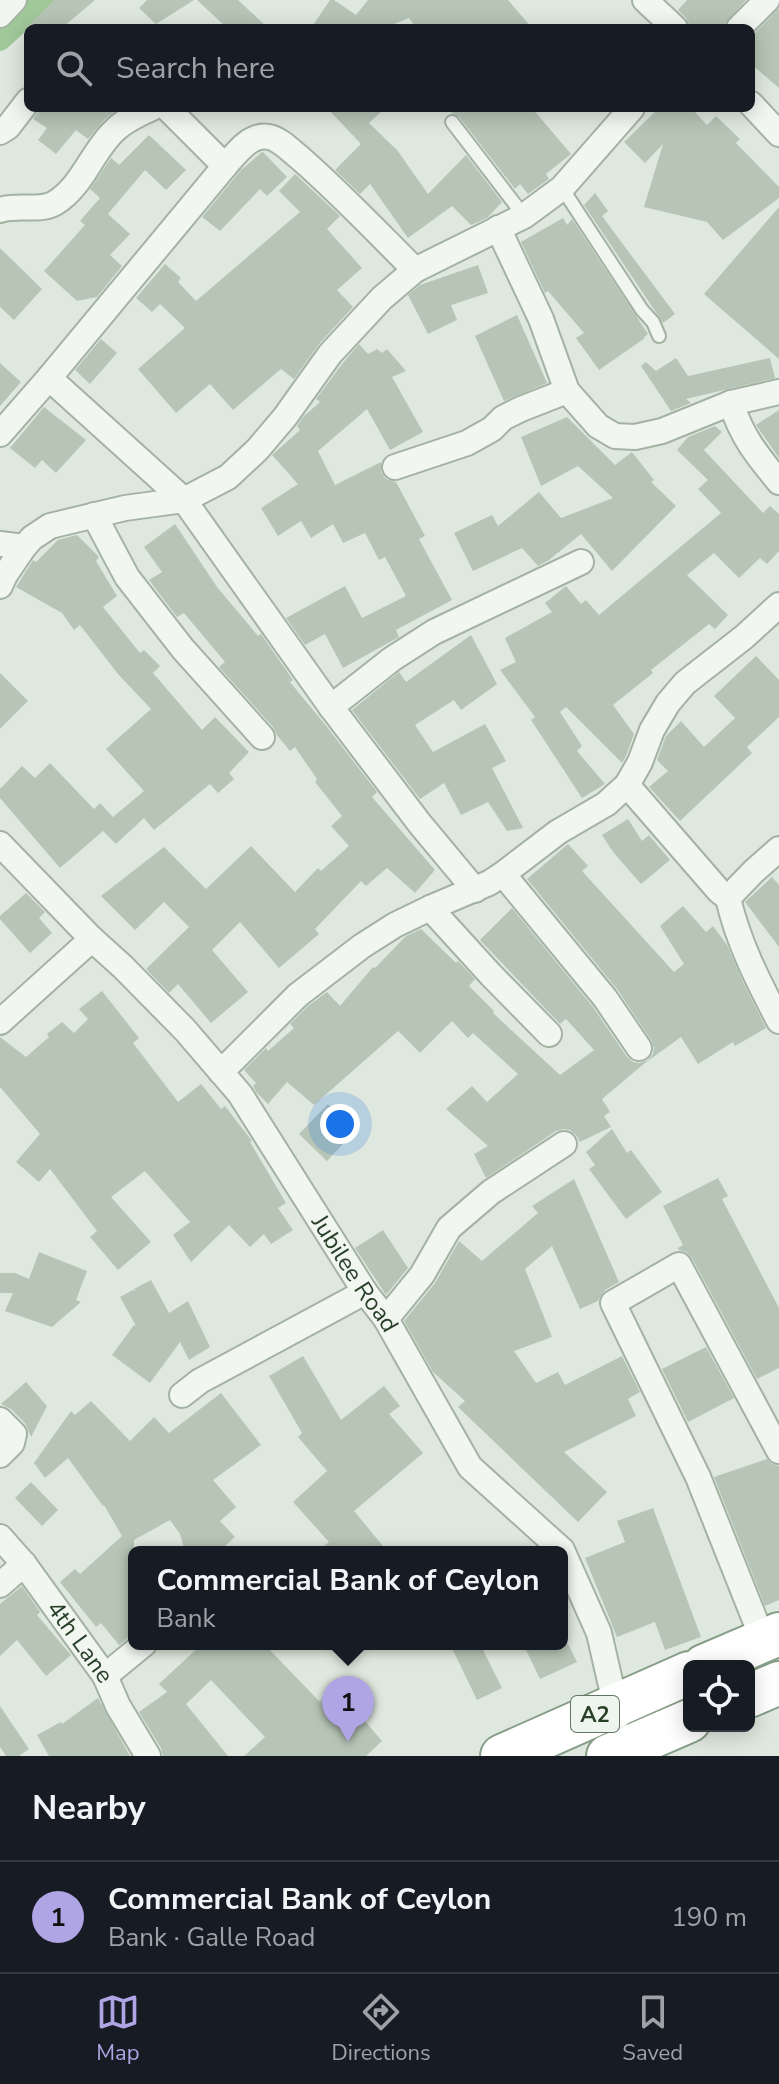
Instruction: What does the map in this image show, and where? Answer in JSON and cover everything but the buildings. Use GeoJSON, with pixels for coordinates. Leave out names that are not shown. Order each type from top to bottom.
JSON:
{"type":"FeatureCollection","features":[{"type":"Feature","properties":{"kind":"highway"},"geometry":{"type":"LineString","coordinates":[[718,1660],[771,1637]]}},
{"type":"Feature","properties":{"kind":"highway","name":"A2"},"geometry":{"type":"LineString","coordinates":[[502,1756],[683,1676]]}},
{"type":"Feature","properties":{"kind":"highway"},"geometry":{"type":"LineString","coordinates":[[755,1693],[779,1683]]}},
{"type":"Feature","properties":{"kind":"highway","name":"A2"},"geometry":{"type":"LineString","coordinates":[[629,1751],[683,1724]]}},
{"type":"Feature","properties":{"kind":"street"},"geometry":{"type":"LineString","coordinates":[[0,15],[14,0]]}},
{"type":"Feature","properties":{"kind":"street"},"geometry":{"type":"LineString","coordinates":[[645,0],[671,24]]}},
{"type":"Feature","properties":{"kind":"street"},"geometry":{"type":"LineString","coordinates":[[743,24],[767,0]]}},
{"type":"Feature","properties":{"kind":"street"},"geometry":{"type":"LineString","coordinates":[[0,132],[8,127],[24,106]]}},
{"type":"Feature","properties":{"kind":"street"},"geometry":{"type":"LineString","coordinates":[[755,108],[779,134]]}},
{"type":"Feature","properties":{"kind":"street"},"geometry":{"type":"LineString","coordinates":[[0,210],[54,204],[73,186],[116,128],[144,112]]}},
{"type":"Feature","properties":{"kind":"street"},"geometry":{"type":"LineString","coordinates":[[171,112],[225,166]]}},
{"type":"Feature","properties":{"kind":"street"},"geometry":{"type":"LineString","coordinates":[[0,586],[12,546],[50,526],[94,515],[184,500],[228,477],[257,450],[330,354],[382,298],[415,270],[524,216],[562,188],[628,112]]}},
{"type":"Feature","properties":{"kind":"street"},"geometry":{"type":"LineString","coordinates":[[0,434],[242,146],[254,139],[270,137],[284,145],[326,180],[415,270]]}},
{"type":"Feature","properties":{"kind":"street"},"geometry":{"type":"LineString","coordinates":[[498,228],[541,319],[567,391],[598,426],[615,436],[635,437],[662,431],[731,403],[779,392]]}},
{"type":"Feature","properties":{"kind":"street"},"geometry":{"type":"LineString","coordinates":[[49,378],[184,500],[331,707],[420,824],[475,890]]}},
{"type":"Feature","properties":{"kind":"street"},"geometry":{"type":"LineString","coordinates":[[395,467],[467,443],[492,429],[503,418],[567,391]]}},
{"type":"Feature","properties":{"kind":"street"},"geometry":{"type":"LineString","coordinates":[[731,403],[738,426],[779,482]]}},
{"type":"Feature","properties":{"kind":"street"},"geometry":{"type":"LineString","coordinates":[[94,515],[127,577],[183,649],[262,737]]}},
{"type":"Feature","properties":{"kind":"street"},"geometry":{"type":"LineString","coordinates":[[331,707],[392,659],[434,632],[581,562]]}},
{"type":"Feature","properties":{"kind":"street"},"geometry":{"type":"LineString","coordinates":[[221,1072],[298,995],[362,946],[395,925],[475,890],[503,874],[558,832],[606,804],[627,785],[652,730],[668,703],[685,683],[779,605]]}},
{"type":"Feature","properties":{"kind":"street"},"geometry":{"type":"LineString","coordinates":[[627,785],[728,898],[744,951],[779,1021]]}},
{"type":"Feature","properties":{"kind":"street","name":"Jubilee Road"},"geometry":{"type":"LineString","coordinates":[[0,844],[175,1019],[240,1094],[365,1292],[386,1319],[470,1467],[558,1546]]}},
{"type":"Feature","properties":{"kind":"street"},"geometry":{"type":"LineString","coordinates":[[728,898],[779,849]]}},
{"type":"Feature","properties":{"kind":"street"},"geometry":{"type":"LineString","coordinates":[[503,874],[605,998],[639,1048]]}},
{"type":"Feature","properties":{"kind":"street"},"geometry":{"type":"LineString","coordinates":[[430,908],[549,1034]]}},
{"type":"Feature","properties":{"kind":"street"},"geometry":{"type":"LineString","coordinates":[[0,1022],[92,939]]}},
{"type":"Feature","properties":{"kind":"street"},"geometry":{"type":"LineString","coordinates":[[386,1319],[422,1275],[449,1228],[491,1192],[564,1144]]}},
{"type":"Feature","properties":{"kind":"street"},"geometry":{"type":"LineString","coordinates":[[771,1637],[698,1477],[613,1303],[679,1265],[779,1451]]}},
{"type":"Feature","properties":{"kind":"street"},"geometry":{"type":"LineString","coordinates":[[182,1395],[200,1381],[365,1292]]}},
{"type":"Feature","properties":{"kind":"street"},"geometry":{"type":"LineString","coordinates":[[0,1420],[14,1434],[12,1443],[0,1455]]}},
{"type":"Feature","properties":{"kind":"street","name":"4th Lane"},"geometry":{"type":"LineString","coordinates":[[0,1537],[24,1564],[105,1676],[118,1706],[148,1756]]}},
{"type":"Feature","properties":{"kind":"street","name":"Jubilee Road"},"geometry":{"type":"LineString","coordinates":[[568,1563],[599,1633],[615,1706],[629,1751]]}},
{"type":"Feature","properties":{"kind":"street"},"geometry":{"type":"LineString","coordinates":[[0,1585],[24,1564]]}},
{"type":"Feature","properties":{"kind":"street"},"geometry":{"type":"LineString","coordinates":[[105,1676],[137,1650]]}},
{"type":"Feature","properties":{"kind":"lane"},"geometry":{"type":"LineString","coordinates":[[452,122],[524,216]]}},
{"type":"Feature","properties":{"kind":"lane"},"geometry":{"type":"LineString","coordinates":[[562,188],[653,322],[659,336]]}},
{"type":"Feature","properties":{"kind":"waterway"},"geometry":{"type":"LineString","coordinates":[[0,40],[43,0]]}},
{"type":"Feature","properties":{"kind":"place","name":"Commercial Bank of Ceylon"},"geometry":{"type":"Point","coordinates":[348,1742]}}]}
